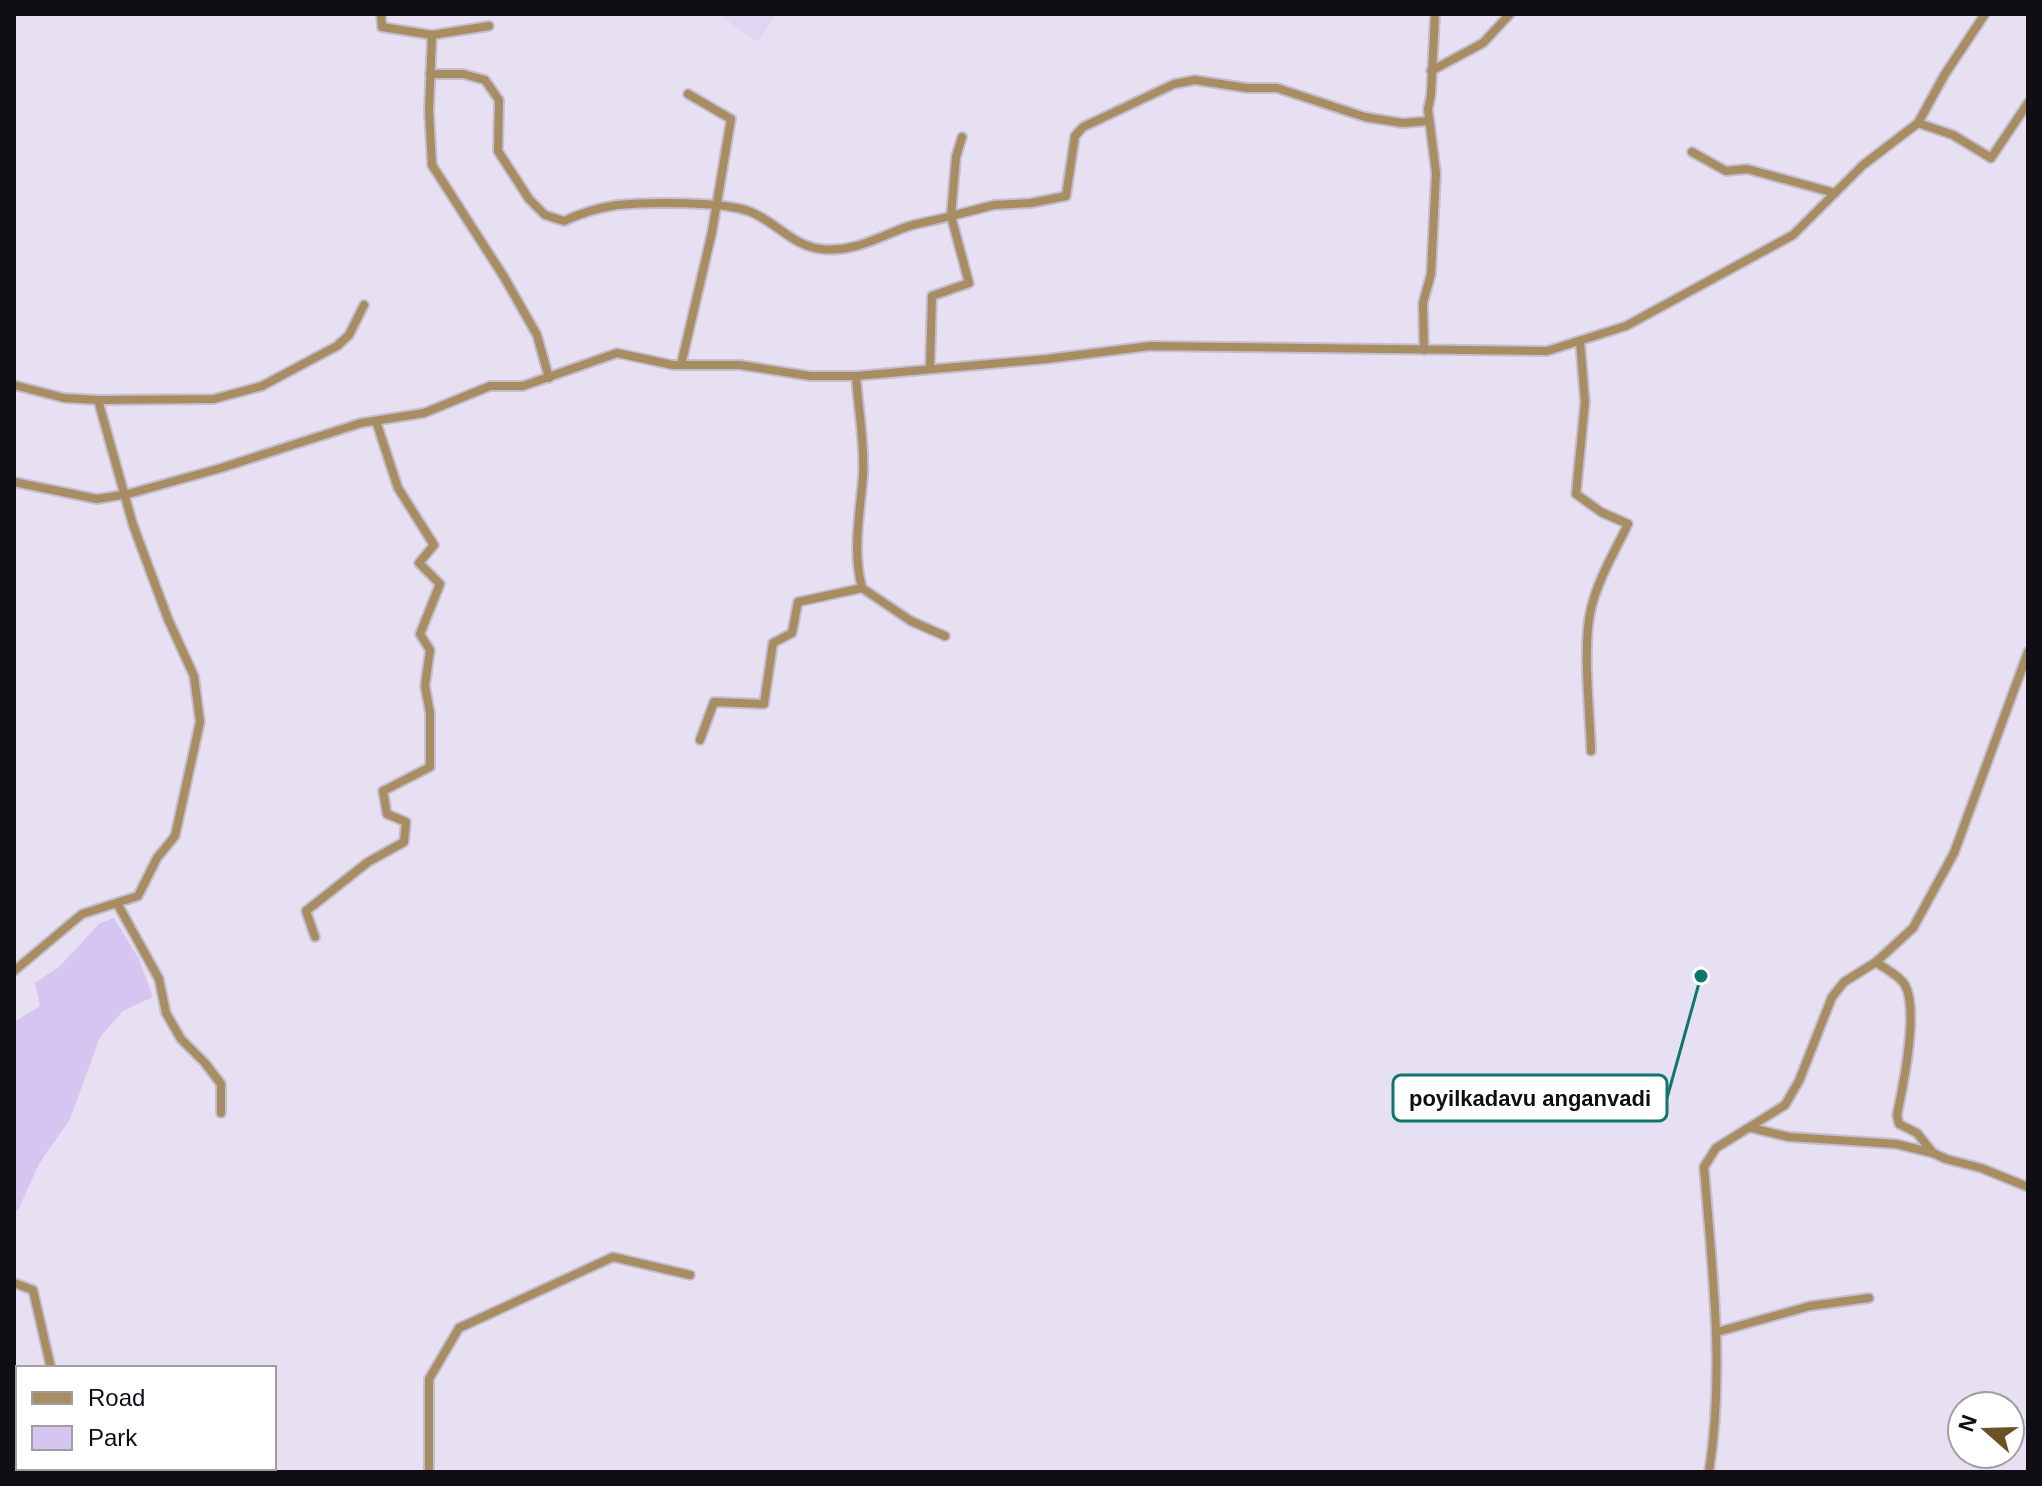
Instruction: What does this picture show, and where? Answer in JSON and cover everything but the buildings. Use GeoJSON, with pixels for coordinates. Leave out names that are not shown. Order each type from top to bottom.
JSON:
{"type":"FeatureCollection","features":[{"type":"Feature","properties":{"kind":"street"},"geometry":{"type":"LineString","coordinates":[[381,14],[382,27],[432,35],[489,26]]}},
{"type":"Feature","properties":{"kind":"street"},"geometry":{"type":"LineString","coordinates":[[1424,350],[1423,303],[1431,274],[1436,173],[1429,121],[1435,14]]}},
{"type":"Feature","properties":{"kind":"street"},"geometry":{"type":"LineString","coordinates":[[1431,71],[1483,43],[1510,14]]}},
{"type":"Feature","properties":{"kind":"street"},"geometry":{"type":"LineString","coordinates":[[14,482],[97,499],[125,495],[361,423],[424,413],[490,386],[523,386],[617,353],[681,365],[740,365],[810,376],[856,376],[930,367],[1047,359],[1150,346],[1547,351],[1626,326],[1793,235],[1863,165],[1918,123],[1945,74],[1985,14]]}},
{"type":"Feature","properties":{"kind":"street"},"geometry":{"type":"LineString","coordinates":[[432,35],[429,111],[432,165],[504,277],[537,335],[549,378]]}},
{"type":"Feature","properties":{"kind":"street"},"geometry":{"type":"LineString","coordinates":[[430,74],[463,74],[485,80],[499,100],[498,151],[529,199],[545,215],[564,221],[584,212],[618,205],[716,206],[747,210],[765,218],[804,246],[824,250],[859,247],[912,225],[994,205],[1031,203],[1066,196],[1075,136],[1083,127],[1174,84],[1195,80],[1247,88],[1277,88],[1365,117],[1402,123],[1429,121]]}},
{"type":"Feature","properties":{"kind":"street"},"geometry":{"type":"LineString","coordinates":[[681,365],[716,206],[731,119],[688,94]]}},
{"type":"Feature","properties":{"kind":"street"},"geometry":{"type":"LineString","coordinates":[[1918,123],[1953,135],[1991,158],[2028,103]]}},
{"type":"Feature","properties":{"kind":"street"},"geometry":{"type":"LineString","coordinates":[[930,367],[932,296],[969,283],[951,216],[956,157],[962,137]]}},
{"type":"Feature","properties":{"kind":"street"},"geometry":{"type":"LineString","coordinates":[[1692,152],[1726,171],[1747,169],[1835,193]]}},
{"type":"Feature","properties":{"kind":"street"},"geometry":{"type":"LineString","coordinates":[[14,385],[64,398],[214,399],[262,386],[337,346],[349,335],[364,305]]}},
{"type":"Feature","properties":{"kind":"street"},"geometry":{"type":"LineString","coordinates":[[1580,341],[1585,402],[1576,494],[1601,512],[1628,524],[1590,610],[1591,751]]}},
{"type":"Feature","properties":{"kind":"street"},"geometry":{"type":"LineString","coordinates":[[856,376],[863,473],[856,526],[858,572],[862,588],[911,621],[945,636]]}},
{"type":"Feature","properties":{"kind":"street"},"geometry":{"type":"LineString","coordinates":[[14,971],[82,914],[138,896],[157,858],[175,836],[200,722],[194,676],[168,619],[125,495],[98,400]]}},
{"type":"Feature","properties":{"kind":"street"},"geometry":{"type":"LineString","coordinates":[[315,937],[306,911],[368,862],[404,842],[406,822],[387,814],[383,791],[430,767],[430,713],[425,686],[430,650],[420,634],[440,584],[419,563],[434,545],[398,488],[376,421]]}},
{"type":"Feature","properties":{"kind":"street"},"geometry":{"type":"LineString","coordinates":[[700,740],[714,702],[764,704],[773,643],[792,633],[798,602],[862,588]]}},
{"type":"Feature","properties":{"kind":"street"},"geometry":{"type":"LineString","coordinates":[[1709,1472],[1715,1436],[1717,1332],[1704,1167],[1716,1148],[1785,1105],[1793,1094],[1832,997],[1844,982],[1876,962],[1913,928],[1954,853],[2028,652]]}},
{"type":"Feature","properties":{"kind":"street"},"geometry":{"type":"LineString","coordinates":[[117,903],[159,979],[166,1013],[181,1039],[221,1084],[221,1113]]}},
{"type":"Feature","properties":{"kind":"street"},"geometry":{"type":"LineString","coordinates":[[1876,962],[1902,981],[1908,993],[1911,1036],[1897,1115],[1899,1124],[1917,1133],[1933,1153]]}},
{"type":"Feature","properties":{"kind":"street"},"geometry":{"type":"LineString","coordinates":[[1752,1128],[1789,1137],[1896,1144],[1933,1153],[1961,1165],[1981,1168],[2028,1187]]}},
{"type":"Feature","properties":{"kind":"street"},"geometry":{"type":"LineString","coordinates":[[429,1472],[429,1379],[459,1328],[613,1257],[690,1275]]}},
{"type":"Feature","properties":{"kind":"street"},"geometry":{"type":"LineString","coordinates":[[14,1283],[33,1290],[51,1366]]}},
{"type":"Feature","properties":{"kind":"street"},"geometry":{"type":"LineString","coordinates":[[1717,1332],[1810,1306],[1869,1298]]}},
{"type":"Feature","properties":{"kind":"shaded area"},"geometry":{"type":"Polygon","coordinates":[[[718,14],[777,14],[757,42],[718,14]]]}},
{"type":"Feature","properties":{"kind":"green space"},"geometry":{"type":"Polygon","coordinates":[[[114,918],[139,959],[153,997],[123,1011],[100,1037],[70,1119],[39,1164],[14,1214],[14,1022],[40,1006],[35,983],[60,966],[100,923],[114,918]]]}},
{"type":"Feature","properties":{"kind":"place","name":"poyilkadavu anganvadi"},"geometry":{"type":"Point","coordinates":[1701,976]}}]}
